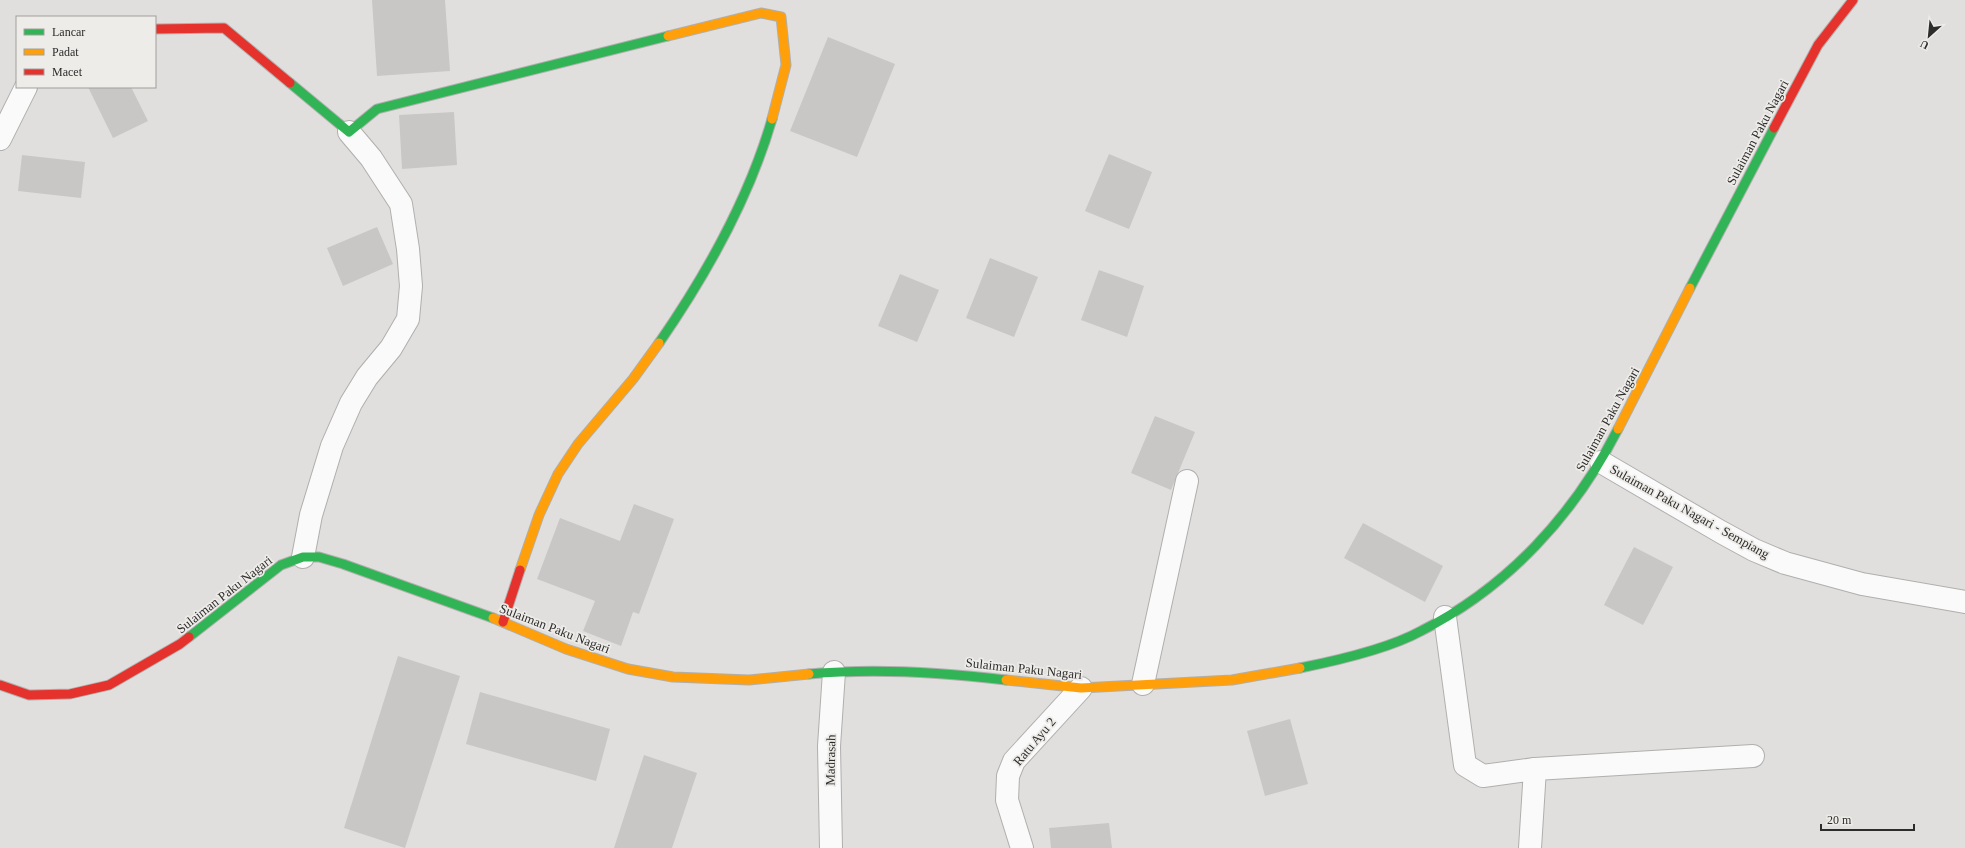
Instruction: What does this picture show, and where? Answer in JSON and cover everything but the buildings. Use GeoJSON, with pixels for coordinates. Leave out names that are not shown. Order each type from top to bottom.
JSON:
{"type":"FeatureCollection","features":[{"type":"Feature","properties":{"kind":"street","name":"Sulaiman Paku Nagari"},"geometry":{"type":"LineString","coordinates":[[0,685],[29,695],[70,694],[108,684],[180,644],[281,565],[303,557],[319,557],[343,564],[503,622],[566,649],[621,667],[673,677],[750,680],[834,672],[886,670],[947,673],[1081,688],[1232,680],[1302,668],[1377,648],[1420,632],[1464,607],[1504,577],[1535,546],[1575,501],[1601,462],[1695,278],[1818,45],[1853,0]]}},
{"type":"Feature","properties":{"kind":"street"},"geometry":{"type":"LineString","coordinates":[[348,132],[377,110],[761,13],[781,17],[786,63],[774,114],[761,155],[712,256],[675,319],[640,369],[570,455],[551,488],[534,527],[503,622]]}},
{"type":"Feature","properties":{"kind":"street"},"geometry":{"type":"LineString","coordinates":[[156,29],[224,28],[348,132],[371,158],[401,204],[408,249],[411,286],[408,319],[391,348],[367,377],[351,403],[332,446],[311,515],[303,557]]}},
{"type":"Feature","properties":{"kind":"street"},"geometry":{"type":"LineString","coordinates":[[0,139],[26,88]]}},
{"type":"Feature","properties":{"kind":"street","name":"Sulaiman Paku Nagari - Sempiang"},"geometry":{"type":"LineString","coordinates":[[1601,462],[1721,532],[1754,550],[1785,563],[1862,584],[1965,602]]}},
{"type":"Feature","properties":{"kind":"street"},"geometry":{"type":"LineString","coordinates":[[1143,684],[1187,481]]}},
{"type":"Feature","properties":{"kind":"street"},"geometry":{"type":"LineString","coordinates":[[1445,617],[1464,765],[1483,776],[1535,769],[1753,756]]}},
{"type":"Feature","properties":{"kind":"street","name":"Madrasah"},"geometry":{"type":"LineString","coordinates":[[831,848],[829,746],[834,672]]}},
{"type":"Feature","properties":{"kind":"street","name":"Ratu Ayu 2"},"geometry":{"type":"LineString","coordinates":[[1022,848],[1007,800],[1008,776],[1014,761],[1081,688]]}},
{"type":"Feature","properties":{"kind":"street"},"geometry":{"type":"LineString","coordinates":[[1530,848],[1535,769]]}},
{"type":"Feature","properties":{"kind":"traffic: fast"},"geometry":{"type":"LineString","coordinates":[[290,83],[349,132],[377,109],[668,36]]}},
{"type":"Feature","properties":{"kind":"traffic: fast"},"geometry":{"type":"LineString","coordinates":[[659,343],[693,291],[739,207],[772,119]]}},
{"type":"Feature","properties":{"kind":"traffic: fast"},"geometry":{"type":"LineString","coordinates":[[1690,288],[1774,128]]}},
{"type":"Feature","properties":{"kind":"traffic: fast"},"geometry":{"type":"LineString","coordinates":[[1300,668],[1329,662],[1394,643],[1421,631],[1453,613],[1482,593],[1536,546],[1559,519],[1581,491],[1618,429]]}},
{"type":"Feature","properties":{"kind":"traffic: fast"},"geometry":{"type":"LineString","coordinates":[[189,637],[281,565],[303,557],[319,557],[343,564],[493,618]]}},
{"type":"Feature","properties":{"kind":"traffic: fast"},"geometry":{"type":"LineString","coordinates":[[809,674],[883,671],[957,675],[1006,680]]}},
{"type":"Feature","properties":{"kind":"traffic: slow"},"geometry":{"type":"LineString","coordinates":[[668,36],[761,13],[781,17],[786,65],[772,119]]}},
{"type":"Feature","properties":{"kind":"traffic: slow"},"geometry":{"type":"LineString","coordinates":[[1618,429],[1690,288]]}},
{"type":"Feature","properties":{"kind":"traffic: slow"},"geometry":{"type":"LineString","coordinates":[[520,570],[539,515],[558,474],[578,444],[633,379],[659,343]]}},
{"type":"Feature","properties":{"kind":"traffic: slow"},"geometry":{"type":"LineString","coordinates":[[493,618],[566,649],[628,669],[673,677],[749,680],[809,674]]}},
{"type":"Feature","properties":{"kind":"traffic: slow"},"geometry":{"type":"LineString","coordinates":[[1006,680],[1081,688],[1232,680],[1300,668]]}},
{"type":"Feature","properties":{"kind":"traffic: jam"},"geometry":{"type":"LineString","coordinates":[[1774,128],[1818,45],[1853,0]]}},
{"type":"Feature","properties":{"kind":"traffic: jam"},"geometry":{"type":"LineString","coordinates":[[156,29],[224,28],[290,83]]}},
{"type":"Feature","properties":{"kind":"traffic: jam"},"geometry":{"type":"LineString","coordinates":[[503,622],[520,570]]}},
{"type":"Feature","properties":{"kind":"traffic: jam"},"geometry":{"type":"LineString","coordinates":[[0,685],[29,695],[70,694],[109,685],[180,644],[189,637]]}}]}
